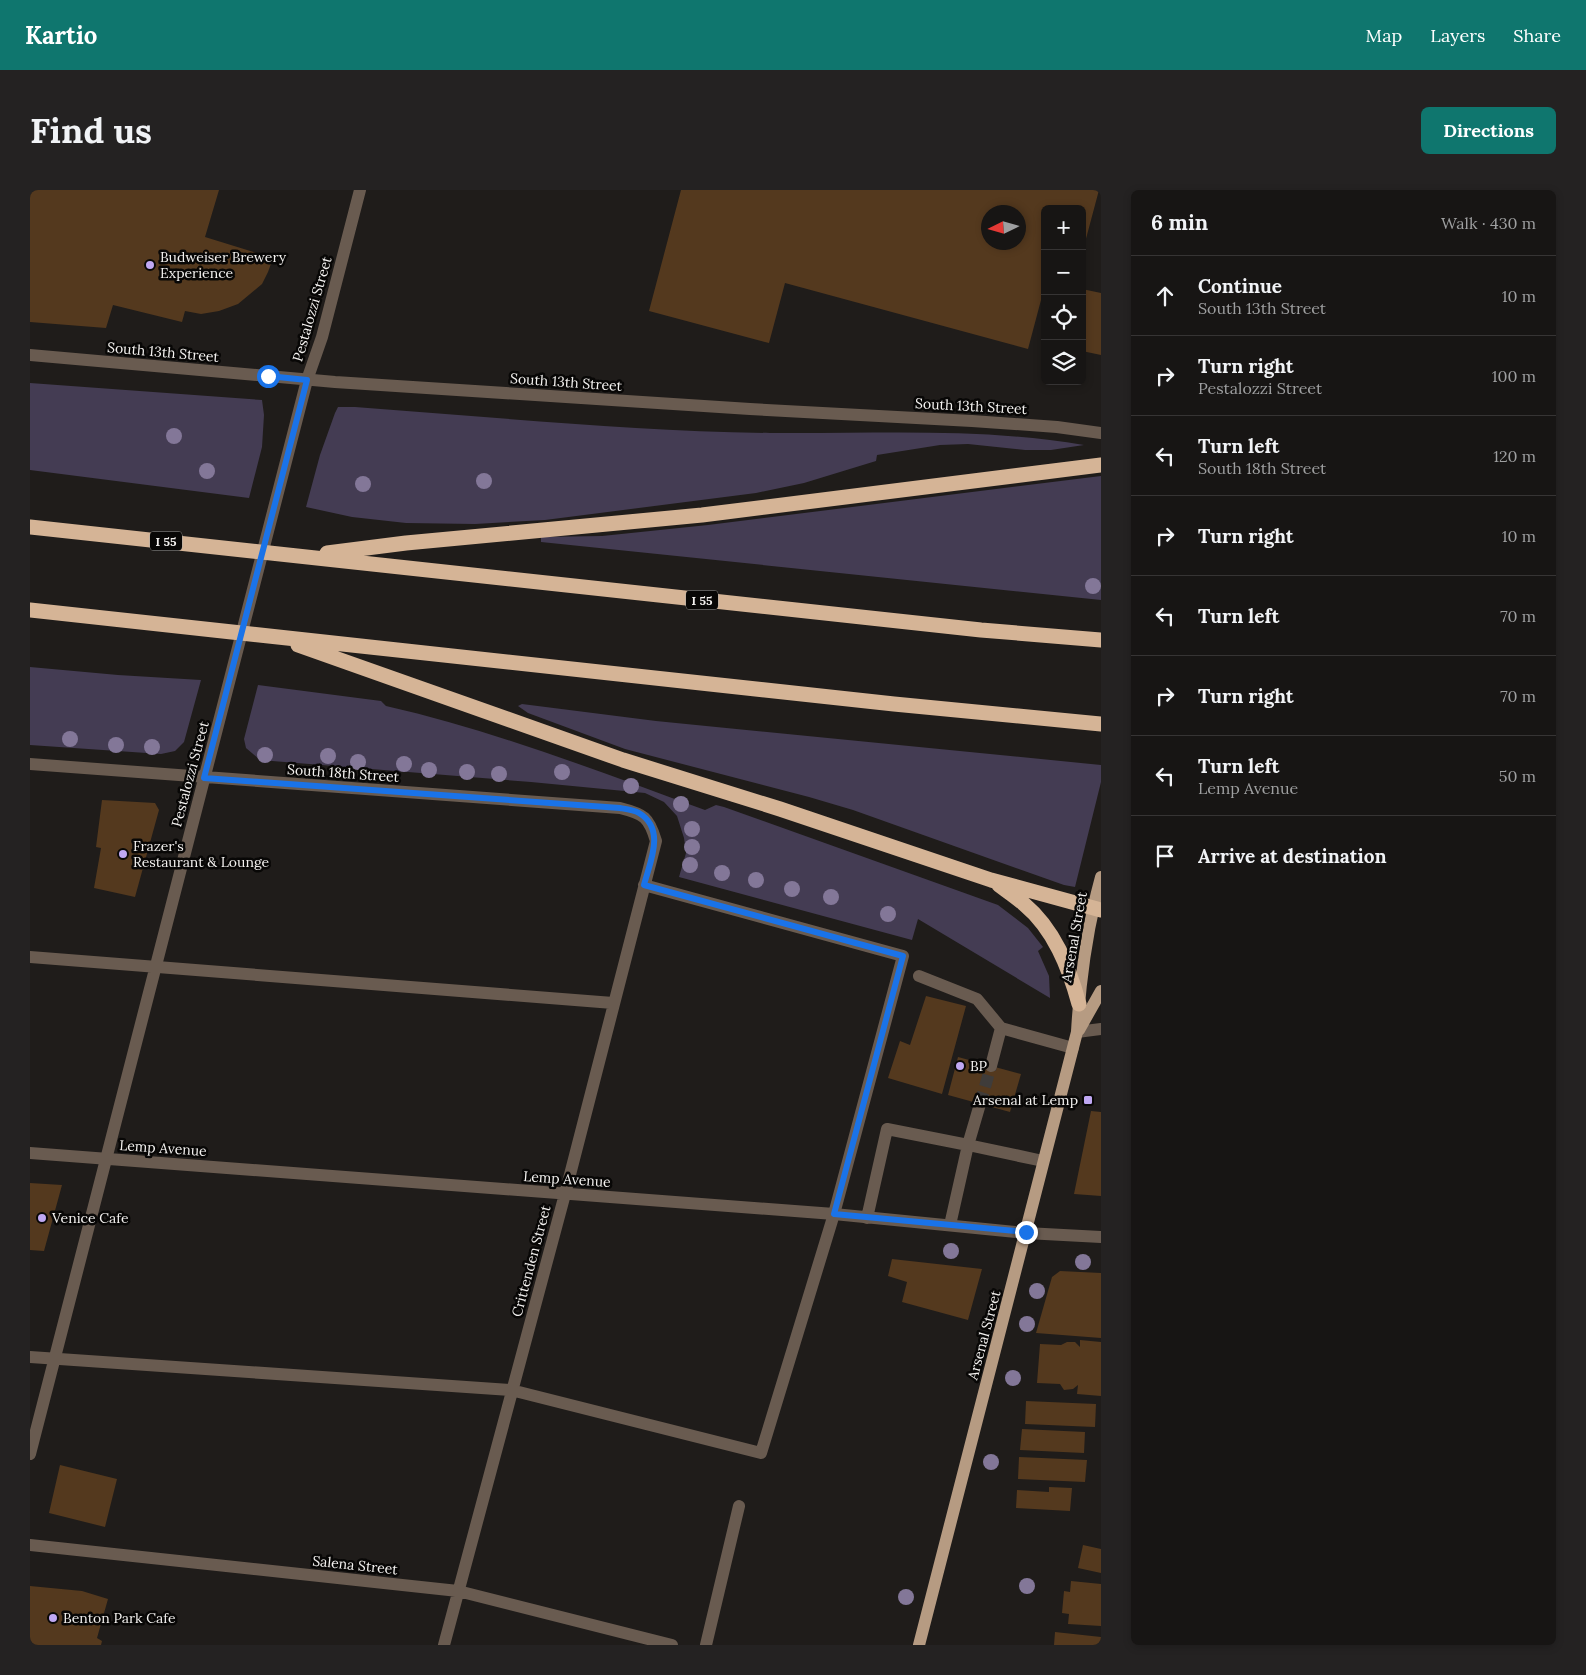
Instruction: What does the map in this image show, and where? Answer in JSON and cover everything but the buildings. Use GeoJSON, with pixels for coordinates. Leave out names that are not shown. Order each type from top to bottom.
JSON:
{"type":"FeatureCollection","features":[{"type":"Feature","properties":{"kind":"highway"},"geometry":{"type":"LineString","coordinates":[[303,556],[406,543],[702,515],[1101,465]]}},
{"type":"Feature","properties":{"kind":"highway","name":"I 55"},"geometry":{"type":"LineString","coordinates":[[30,527],[961,628],[1101,640]]}},
{"type":"Feature","properties":{"kind":"highway"},"geometry":{"type":"LineString","coordinates":[[30,610],[894,704],[1101,724]]}},
{"type":"Feature","properties":{"kind":"highway"},"geometry":{"type":"LineString","coordinates":[[274,636],[623,760],[991,880],[1097,909]]}},
{"type":"Feature","properties":{"kind":"highway"},"geometry":{"type":"LineString","coordinates":[[991,880],[1025,904],[1043,924],[1058,948],[1071,975],[1079,1004]]}},
{"type":"Feature","properties":{"kind":"main road","name":"Arsenal Street"},"geometry":{"type":"LineString","coordinates":[[919,1645],[1077,1032],[1083,965],[1097,909],[1101,877]]}},
{"type":"Feature","properties":{"kind":"main road","name":"Arsenal Street"},"geometry":{"type":"LineString","coordinates":[[1077,1032],[1101,991]]}},
{"type":"Feature","properties":{"kind":"street","name":"Pestalozzi Street"},"geometry":{"type":"LineString","coordinates":[[30,1454],[307,380],[322,337],[360,190]]}},
{"type":"Feature","properties":{"kind":"street","name":"South 13th Street"},"geometry":{"type":"LineString","coordinates":[[30,355],[307,380],[750,409],[1057,426],[1101,433]]}},
{"type":"Feature","properties":{"kind":"street","name":"South 18th Street"},"geometry":{"type":"LineString","coordinates":[[30,764],[620,808],[639,813],[650,823]]}},
{"type":"Feature","properties":{"kind":"street","name":"Crittenden Street"},"geometry":{"type":"LineString","coordinates":[[444,1645],[565,1194],[656,841],[650,823]]}},
{"type":"Feature","properties":{"kind":"street"},"geometry":{"type":"LineString","coordinates":[[30,1357],[511,1390],[761,1453],[834,1214],[903,956],[644,885]]}},
{"type":"Feature","properties":{"kind":"street"},"geometry":{"type":"LineString","coordinates":[[30,957],[613,1003]]}},
{"type":"Feature","properties":{"kind":"street"},"geometry":{"type":"LineString","coordinates":[[919,976],[977,999],[1001,1028],[1073,1048]]}},
{"type":"Feature","properties":{"kind":"street"},"geometry":{"type":"LineString","coordinates":[[991,1066],[1001,1028]]}},
{"type":"Feature","properties":{"kind":"street"},"geometry":{"type":"LineString","coordinates":[[1077,1032],[1101,1029]]}},
{"type":"Feature","properties":{"kind":"street"},"geometry":{"type":"LineString","coordinates":[[950,1225],[968,1145],[980,1104]]}},
{"type":"Feature","properties":{"kind":"street"},"geometry":{"type":"LineString","coordinates":[[867,1218],[886,1129],[1043,1161]]}},
{"type":"Feature","properties":{"kind":"street","name":"Lemp Avenue"},"geometry":{"type":"LineString","coordinates":[[30,1153],[834,1214],[1101,1237]]}},
{"type":"Feature","properties":{"kind":"street"},"geometry":{"type":"LineString","coordinates":[[706,1645],[739,1506]]}},
{"type":"Feature","properties":{"kind":"street","name":"Salena Street"},"geometry":{"type":"LineString","coordinates":[[30,1545],[458,1591],[672,1645]]}},
{"type":"Feature","properties":{"kind":"shaded area"},"geometry":{"type":"Polygon","coordinates":[[[30,383],[262,400],[264,415],[262,447],[249,498],[30,470],[30,383]]]}},
{"type":"Feature","properties":{"kind":"shaded area"},"geometry":{"type":"Polygon","coordinates":[[[338,407],[666,430],[770,433],[888,432],[966,434],[1045,439],[1084,445],[1051,450],[1025,450],[968,444],[940,445],[877,455],[876,461],[804,483],[756,493],[545,520],[475,524],[406,523],[352,517],[306,507],[320,455],[338,407]]]}},
{"type":"Feature","properties":{"kind":"shaded area"},"geometry":{"type":"Polygon","coordinates":[[[1101,476],[1101,600],[541,542],[541,537],[602,536],[708,525],[1101,476]]]}},
{"type":"Feature","properties":{"kind":"shaded area"},"geometry":{"type":"Polygon","coordinates":[[[30,667],[201,680],[184,742],[175,751],[161,754],[30,745],[30,667]]]}},
{"type":"Feature","properties":{"kind":"shaded area"},"geometry":{"type":"Polygon","coordinates":[[[258,685],[381,701],[386,706],[467,727],[547,753],[705,810],[716,805],[724,807],[998,905],[1028,928],[1043,947],[1038,951],[1049,976],[1050,998],[918,919],[912,940],[679,877],[686,853],[684,838],[677,816],[664,802],[645,793],[260,760],[246,748],[244,739],[258,685]]]}},
{"type":"Feature","properties":{"kind":"shaded area"},"geometry":{"type":"Polygon","coordinates":[[[522,704],[656,721],[1101,765],[1101,782],[1075,887],[1064,885],[853,810],[625,749],[528,713],[518,706],[522,704]]]}},
{"type":"Feature","properties":{"kind":"tunnel"},"geometry":{"type":"LineString","coordinates":[[980,1104],[991,1066]]}},
{"type":"Feature","properties":{"kind":"place","name":"Budweiser Brewery Experience"},"geometry":{"type":"Point","coordinates":[150,265]}},
{"type":"Feature","properties":{"kind":"place","name":"Frazer's Restaurant & Lounge"},"geometry":{"type":"Point","coordinates":[123,854]}},
{"type":"Feature","properties":{"kind":"place","name":"BP"},"geometry":{"type":"Point","coordinates":[960,1066]}},
{"type":"Feature","properties":{"kind":"place","name":"Arsenal at Lemp"},"geometry":{"type":"Point","coordinates":[1088,1100]}},
{"type":"Feature","properties":{"kind":"place","name":"Venice Cafe"},"geometry":{"type":"Point","coordinates":[42,1218]}},
{"type":"Feature","properties":{"kind":"place","name":"Benton Park Cafe"},"geometry":{"type":"Point","coordinates":[53,1618]}},
{"type":"Feature","properties":{"kind":"route"},"geometry":{"type":"LineString","coordinates":[[268,376],[307,380],[204,778],[620,808],[639,813],[650,823],[656,841],[644,885],[903,956],[834,1214],[1026,1232]]}}]}
